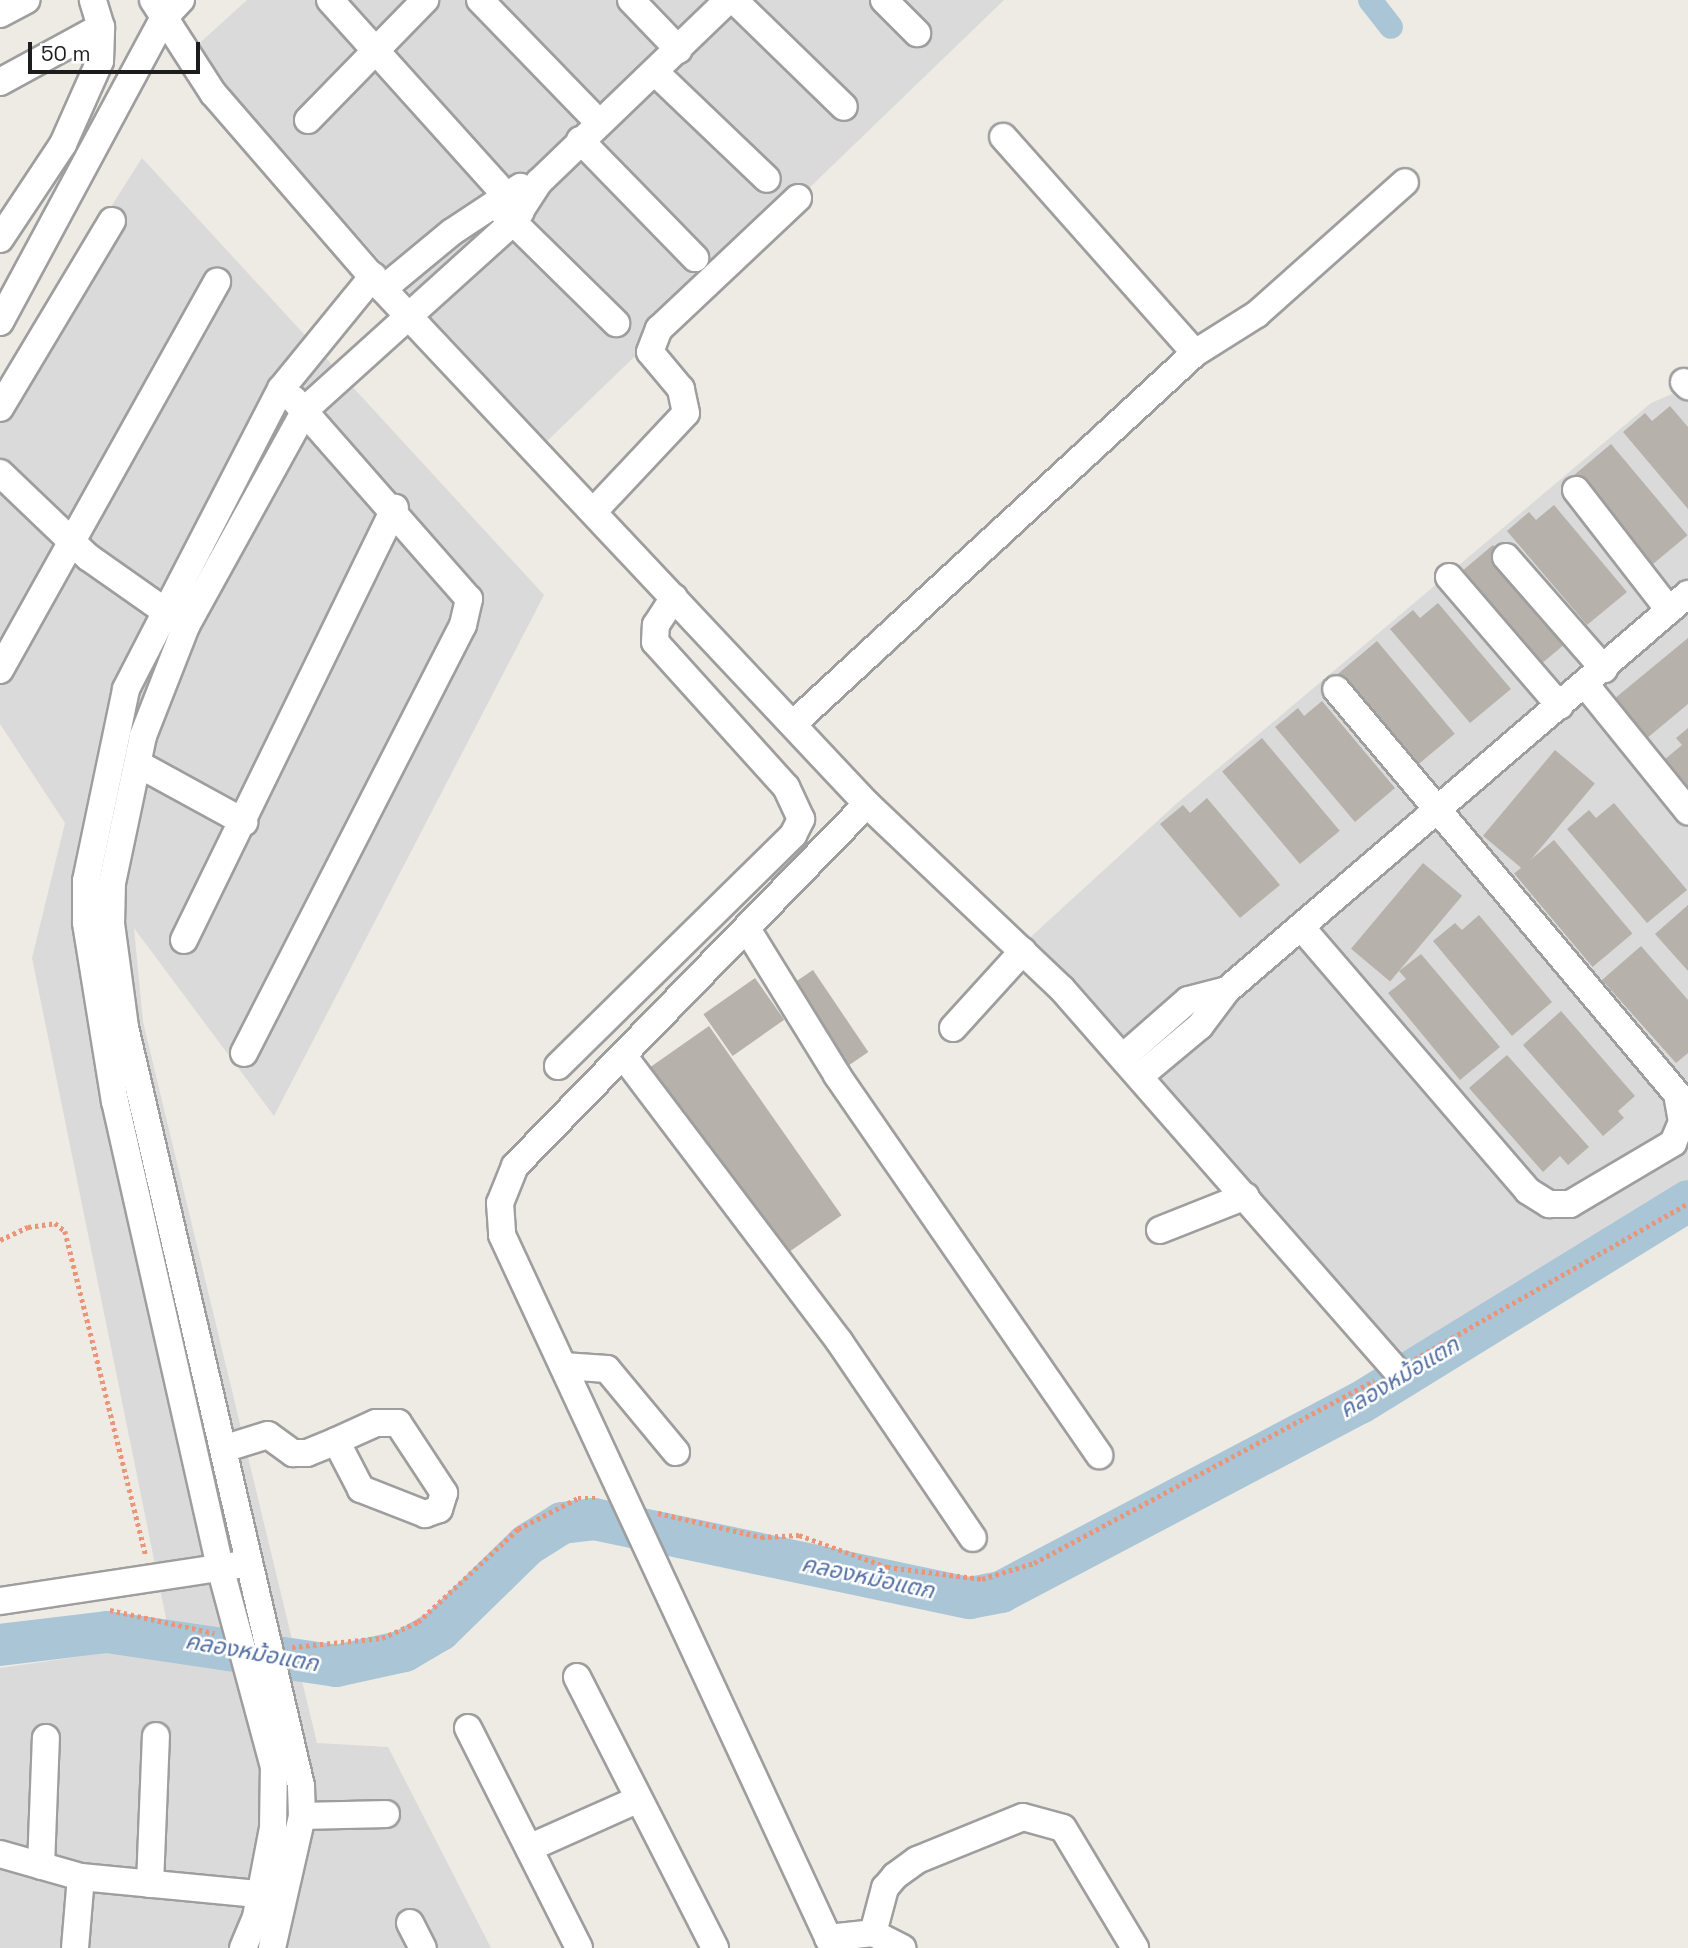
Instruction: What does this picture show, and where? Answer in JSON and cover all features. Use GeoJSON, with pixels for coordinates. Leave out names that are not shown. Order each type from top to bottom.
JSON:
{"type":"FeatureCollection","features":[{"type":"Feature","properties":{"kind":"street"},"geometry":{"type":"LineString","coordinates":[[0,14],[26,0]]}},
{"type":"Feature","properties":{"kind":"street"},"geometry":{"type":"LineString","coordinates":[[0,239],[63,144],[100,61],[101,27],[93,0]]}},
{"type":"Feature","properties":{"kind":"street"},"geometry":{"type":"LineString","coordinates":[[330,0],[508,207],[616,323]]}},
{"type":"Feature","properties":{"kind":"street"},"geometry":{"type":"LineString","coordinates":[[307,120],[425,0]]}},
{"type":"Feature","properties":{"kind":"street"},"geometry":{"type":"LineString","coordinates":[[480,0],[695,258]]}},
{"type":"Feature","properties":{"kind":"street"},"geometry":{"type":"LineString","coordinates":[[631,0],[679,50]]}},
{"type":"Feature","properties":{"kind":"street"},"geometry":{"type":"LineString","coordinates":[[243,1948],[260,1896],[277,1796],[257,1703],[230,1624],[220,1567],[154,1276],[86,881],[117,718],[306,409],[407,314],[508,207],[539,182],[731,0],[844,107]]}},
{"type":"Feature","properties":{"kind":"street"},"geometry":{"type":"LineString","coordinates":[[884,0],[917,33]]}},
{"type":"Feature","properties":{"kind":"street"},"geometry":{"type":"LineString","coordinates":[[166,6],[220,103],[378,283],[867,804],[1023,951],[1246,1196],[1396,1370]]}},
{"type":"Feature","properties":{"kind":"street"},"geometry":{"type":"LineString","coordinates":[[0,322],[166,6]]}},
{"type":"Feature","properties":{"kind":"street"},"geometry":{"type":"LineString","coordinates":[[0,82],[101,27]]}},
{"type":"Feature","properties":{"kind":"street"},"geometry":{"type":"LineString","coordinates":[[656,73],[766,180]]}},
{"type":"Feature","properties":{"kind":"street"},"geometry":{"type":"LineString","coordinates":[[1003,137],[1195,353]]}},
{"type":"Feature","properties":{"kind":"street"},"geometry":{"type":"LineString","coordinates":[[793,724],[1195,353],[1256,314],[1405,182]]}},
{"type":"Feature","properties":{"kind":"street"},"geometry":{"type":"LineString","coordinates":[[594,511],[686,413],[681,389],[650,352],[659,329],[798,198]]}},
{"type":"Feature","properties":{"kind":"street"},"geometry":{"type":"LineString","coordinates":[[282,1940],[302,1816],[284,1706],[180,1268],[113,1027],[112,883],[140,765],[151,703],[176,619],[281,389],[378,283],[508,207]]}},
{"type":"Feature","properties":{"kind":"street"},"geometry":{"type":"LineString","coordinates":[[0,408],[112,221]]}},
{"type":"Feature","properties":{"kind":"street"},"geometry":{"type":"LineString","coordinates":[[0,670],[217,281]]}},
{"type":"Feature","properties":{"kind":"street"},"geometry":{"type":"LineString","coordinates":[[244,1053],[468,611],[461,584],[306,409],[281,389]]}},
{"type":"Feature","properties":{"kind":"street"},"geometry":{"type":"LineString","coordinates":[[0,473],[72,540],[176,619]]}},
{"type":"Feature","properties":{"kind":"street"},"geometry":{"type":"LineString","coordinates":[[1131,1067],[1188,1000],[1227,990],[1595,677],[1679,602],[1576,490]]}},
{"type":"Feature","properties":{"kind":"street"},"geometry":{"type":"LineString","coordinates":[[184,940],[396,509]]}},
{"type":"Feature","properties":{"kind":"street"},"geometry":{"type":"LineString","coordinates":[[1506,557],[1595,677],[1688,811]]}},
{"type":"Feature","properties":{"kind":"street"},"geometry":{"type":"LineString","coordinates":[[1449,577],[1560,706]]}},
{"type":"Feature","properties":{"kind":"street"},"geometry":{"type":"LineString","coordinates":[[558,1066],[793,835],[801,819],[786,787],[655,642],[656,625],[674,597]]}},
{"type":"Feature","properties":{"kind":"street"},"geometry":{"type":"LineString","coordinates":[[1301,927],[1528,1191],[1549,1204],[1570,1205],[1673,1143],[1682,1122],[1676,1094],[1436,812],[1336,689]]}},
{"type":"Feature","properties":{"kind":"street"},"geometry":{"type":"LineString","coordinates":[[140,765],[244,822]]}},
{"type":"Feature","properties":{"kind":"street"},"geometry":{"type":"LineString","coordinates":[[867,804],[625,1058],[515,1166],[500,1203],[502,1234],[831,1943],[873,1933],[902,1948]]}},
{"type":"Feature","properties":{"kind":"street"},"geometry":{"type":"LineString","coordinates":[[747,929],[837,1075],[1099,1455]]}},
{"type":"Feature","properties":{"kind":"street"},"geometry":{"type":"LineString","coordinates":[[953,1028],[1023,951]]}},
{"type":"Feature","properties":{"kind":"street"},"geometry":{"type":"LineString","coordinates":[[625,1058],[839,1341],[973,1538]]}},
{"type":"Feature","properties":{"kind":"street"},"geometry":{"type":"LineString","coordinates":[[1160,1230],[1246,1196]]}},
{"type":"Feature","properties":{"kind":"street"},"geometry":{"type":"LineString","coordinates":[[154,1276],[180,1268]]}},
{"type":"Feature","properties":{"kind":"street"},"geometry":{"type":"LineString","coordinates":[[563,1366],[607,1369],[676,1452]]}},
{"type":"Feature","properties":{"kind":"street"},"geometry":{"type":"LineString","coordinates":[[223,1448],[268,1435],[293,1453],[307,1453],[336,1441]]}},
{"type":"Feature","properties":{"kind":"street"},"geometry":{"type":"LineString","coordinates":[[0,1601],[249,1563]]}},
{"type":"Feature","properties":{"kind":"street"},"geometry":{"type":"LineString","coordinates":[[577,1677],[715,1948]]}},
{"type":"Feature","properties":{"kind":"street"},"geometry":{"type":"LineString","coordinates":[[468,1728],[579,1948]]}},
{"type":"Feature","properties":{"kind":"street"},"geometry":{"type":"LineString","coordinates":[[150,1884],[156,1736]]}},
{"type":"Feature","properties":{"kind":"street"},"geometry":{"type":"LineString","coordinates":[[41,1866],[46,1738]]}},
{"type":"Feature","properties":{"kind":"street"},"geometry":{"type":"LineString","coordinates":[[528,1848],[639,1799]]}},
{"type":"Feature","properties":{"kind":"street"},"geometry":{"type":"LineString","coordinates":[[302,1816],[386,1814]]}},
{"type":"Feature","properties":{"kind":"street"},"geometry":{"type":"LineString","coordinates":[[873,1933],[895,1876],[917,1860],[1023,1816],[1063,1828],[1135,1948]]}},
{"type":"Feature","properties":{"kind":"street"},"geometry":{"type":"LineString","coordinates":[[0,1854],[81,1877],[260,1896],[288,1895]]}},
{"type":"Feature","properties":{"kind":"street"},"geometry":{"type":"LineString","coordinates":[[75,1948],[81,1877]]}},
{"type":"Feature","properties":{"kind":"street"},"geometry":{"type":"LineString","coordinates":[[410,1923],[423,1948]]}},
{"type":"Feature","properties":{"kind":"path"},"geometry":{"type":"LineString","coordinates":[[650,1511],[728,1532],[799,1535],[887,1567],[982,1579],[1034,1563],[1359,1384],[1396,1370],[1688,1203]]}},
{"type":"Feature","properties":{"kind":"path"},"geometry":{"type":"LineString","coordinates":[[0,1240],[28,1227],[55,1223],[65,1231],[152,1577]]}},
{"type":"Feature","properties":{"kind":"path"},"geometry":{"type":"LineString","coordinates":[[286,1645],[339,1646],[418,1622],[518,1529],[578,1498],[612,1501]]}},
{"type":"Feature","properties":{"kind":"path"},"geometry":{"type":"LineString","coordinates":[[96,1609],[230,1624]]}},
{"type":"Feature","properties":{"kind":"shaded area"},"geometry":{"type":"Polygon","coordinates":[[[247,0],[1004,0],[544,444],[192,50],[247,0]]]}},
{"type":"Feature","properties":{"kind":"shaded area"},"geometry":{"type":"Polygon","coordinates":[[[142,158],[544,595],[274,1116],[134,928],[143,1022],[317,1743],[388,1747],[491,1948],[0,1948],[0,1668],[105,1653],[174,1658],[32,958],[65,823],[0,724],[0,381],[142,158]]]}},
{"type":"Feature","properties":{"kind":"shaded area"},"geometry":{"type":"Polygon","coordinates":[[[1688,387],[1688,1207],[1404,1379],[1022,945],[1176,804],[1651,403],[1688,387]]]}},
{"type":"Feature","properties":{"kind":"building"},"geometry":{"type":"Polygon","coordinates":[[[1670,406],[1688,427],[1688,509],[1623,432],[1645,413],[1652,421],[1670,406]]]}},
{"type":"Feature","properties":{"kind":"building"},"geometry":{"type":"Polygon","coordinates":[[[1611,444],[1687,535],[1648,569],[1571,477],[1611,444]]]}},
{"type":"Feature","properties":{"kind":"building"},"geometry":{"type":"Polygon","coordinates":[[[1554,505],[1627,592],[1587,625],[1507,531],[1529,512],[1536,520],[1554,505]]]}},
{"type":"Feature","properties":{"kind":"building"},"geometry":{"type":"Polygon","coordinates":[[[1493,545],[1571,638],[1532,672],[1453,578],[1493,545]]]}},
{"type":"Feature","properties":{"kind":"building"},"geometry":{"type":"Polygon","coordinates":[[[1438,603],[1511,689],[1470,723],[1390,629],[1413,610],[1420,618],[1438,603]]]}},
{"type":"Feature","properties":{"kind":"building"},"geometry":{"type":"Polygon","coordinates":[[[1688,638],[1688,704],[1646,739],[1614,699],[1688,638]]]}},
{"type":"Feature","properties":{"kind":"building"},"geometry":{"type":"Polygon","coordinates":[[[1377,641],[1455,734],[1415,767],[1337,674],[1377,641]]]}},
{"type":"Feature","properties":{"kind":"building"},"geometry":{"type":"Polygon","coordinates":[[[1322,701],[1395,788],[1355,822],[1275,727],[1298,708],[1304,716],[1322,701]]]}},
{"type":"Feature","properties":{"kind":"building"},"geometry":{"type":"Polygon","coordinates":[[[1688,728],[1688,788],[1664,760],[1682,745],[1676,738],[1688,728]]]}},
{"type":"Feature","properties":{"kind":"building"},"geometry":{"type":"Polygon","coordinates":[[[1262,738],[1340,831],[1300,864],[1222,771],[1262,738]]]}},
{"type":"Feature","properties":{"kind":"building"},"geometry":{"type":"Polygon","coordinates":[[[1555,750],[1595,783],[1523,869],[1483,836],[1555,750]]]}},
{"type":"Feature","properties":{"kind":"building"},"geometry":{"type":"Polygon","coordinates":[[[1207,798],[1280,885],[1240,918],[1160,824],[1183,805],[1190,813],[1207,798]]]}},
{"type":"Feature","properties":{"kind":"building"},"geometry":{"type":"Polygon","coordinates":[[[1614,803],[1687,890],[1647,923],[1567,829],[1589,810],[1596,818],[1614,803]]]}},
{"type":"Feature","properties":{"kind":"building"},"geometry":{"type":"Polygon","coordinates":[[[1554,840],[1632,933],[1593,967],[1514,873],[1554,840]]]}},
{"type":"Feature","properties":{"kind":"building"},"geometry":{"type":"Polygon","coordinates":[[[1423,863],[1462,896],[1390,982],[1351,949],[1423,863]]]}},
{"type":"Feature","properties":{"kind":"building"},"geometry":{"type":"Polygon","coordinates":[[[1688,905],[1688,971],[1655,934],[1688,905]]]}},
{"type":"Feature","properties":{"kind":"building"},"geometry":{"type":"Polygon","coordinates":[[[1479,915],[1552,1002],[1512,1036],[1433,941],[1455,923],[1462,930],[1479,915]]]}},
{"type":"Feature","properties":{"kind":"building"},"geometry":{"type":"Polygon","coordinates":[[[1641,946],[1688,1000],[1688,1053],[1676,1063],[1602,980],[1641,946]]]}},
{"type":"Feature","properties":{"kind":"building"},"geometry":{"type":"Polygon","coordinates":[[[1421,954],[1500,1047],[1460,1080],[1388,993],[1406,979],[1399,971],[1421,954]]]}},
{"type":"Feature","properties":{"kind":"building"},"geometry":{"type":"Polygon","coordinates":[[[813,970],[868,1052],[842,1070],[786,988],[813,970]]]}},
{"type":"Feature","properties":{"kind":"building"},"geometry":{"type":"Polygon","coordinates":[[[755,978],[784,1020],[733,1056],[703,1014],[755,978]]]}},
{"type":"Feature","properties":{"kind":"building"},"geometry":{"type":"Polygon","coordinates":[[[1561,1011],[1635,1096],[1618,1111],[1624,1118],[1603,1136],[1523,1045],[1561,1011]]]}},
{"type":"Feature","properties":{"kind":"building"},"geometry":{"type":"Polygon","coordinates":[[[709,1026],[841,1215],[780,1258],[648,1069],[709,1026]]]}},
{"type":"Feature","properties":{"kind":"building"},"geometry":{"type":"Polygon","coordinates":[[[1507,1055],[1589,1147],[1568,1165],[1560,1156],[1543,1172],[1469,1088],[1507,1055]]]}},
{"type":"Feature","properties":{"kind":"waterway"},"geometry":{"type":"LineString","coordinates":[[1370,0],[1391,27]]}},
{"type":"Feature","properties":{"kind":"waterway","name":"คลองหม้อแตก"},"geometry":{"type":"LineString","coordinates":[[0,1645],[107,1632],[336,1666],[404,1651],[440,1630],[527,1545],[562,1523],[594,1519],[970,1598],[1001,1592],[1360,1403],[1688,1201]]}}]}
